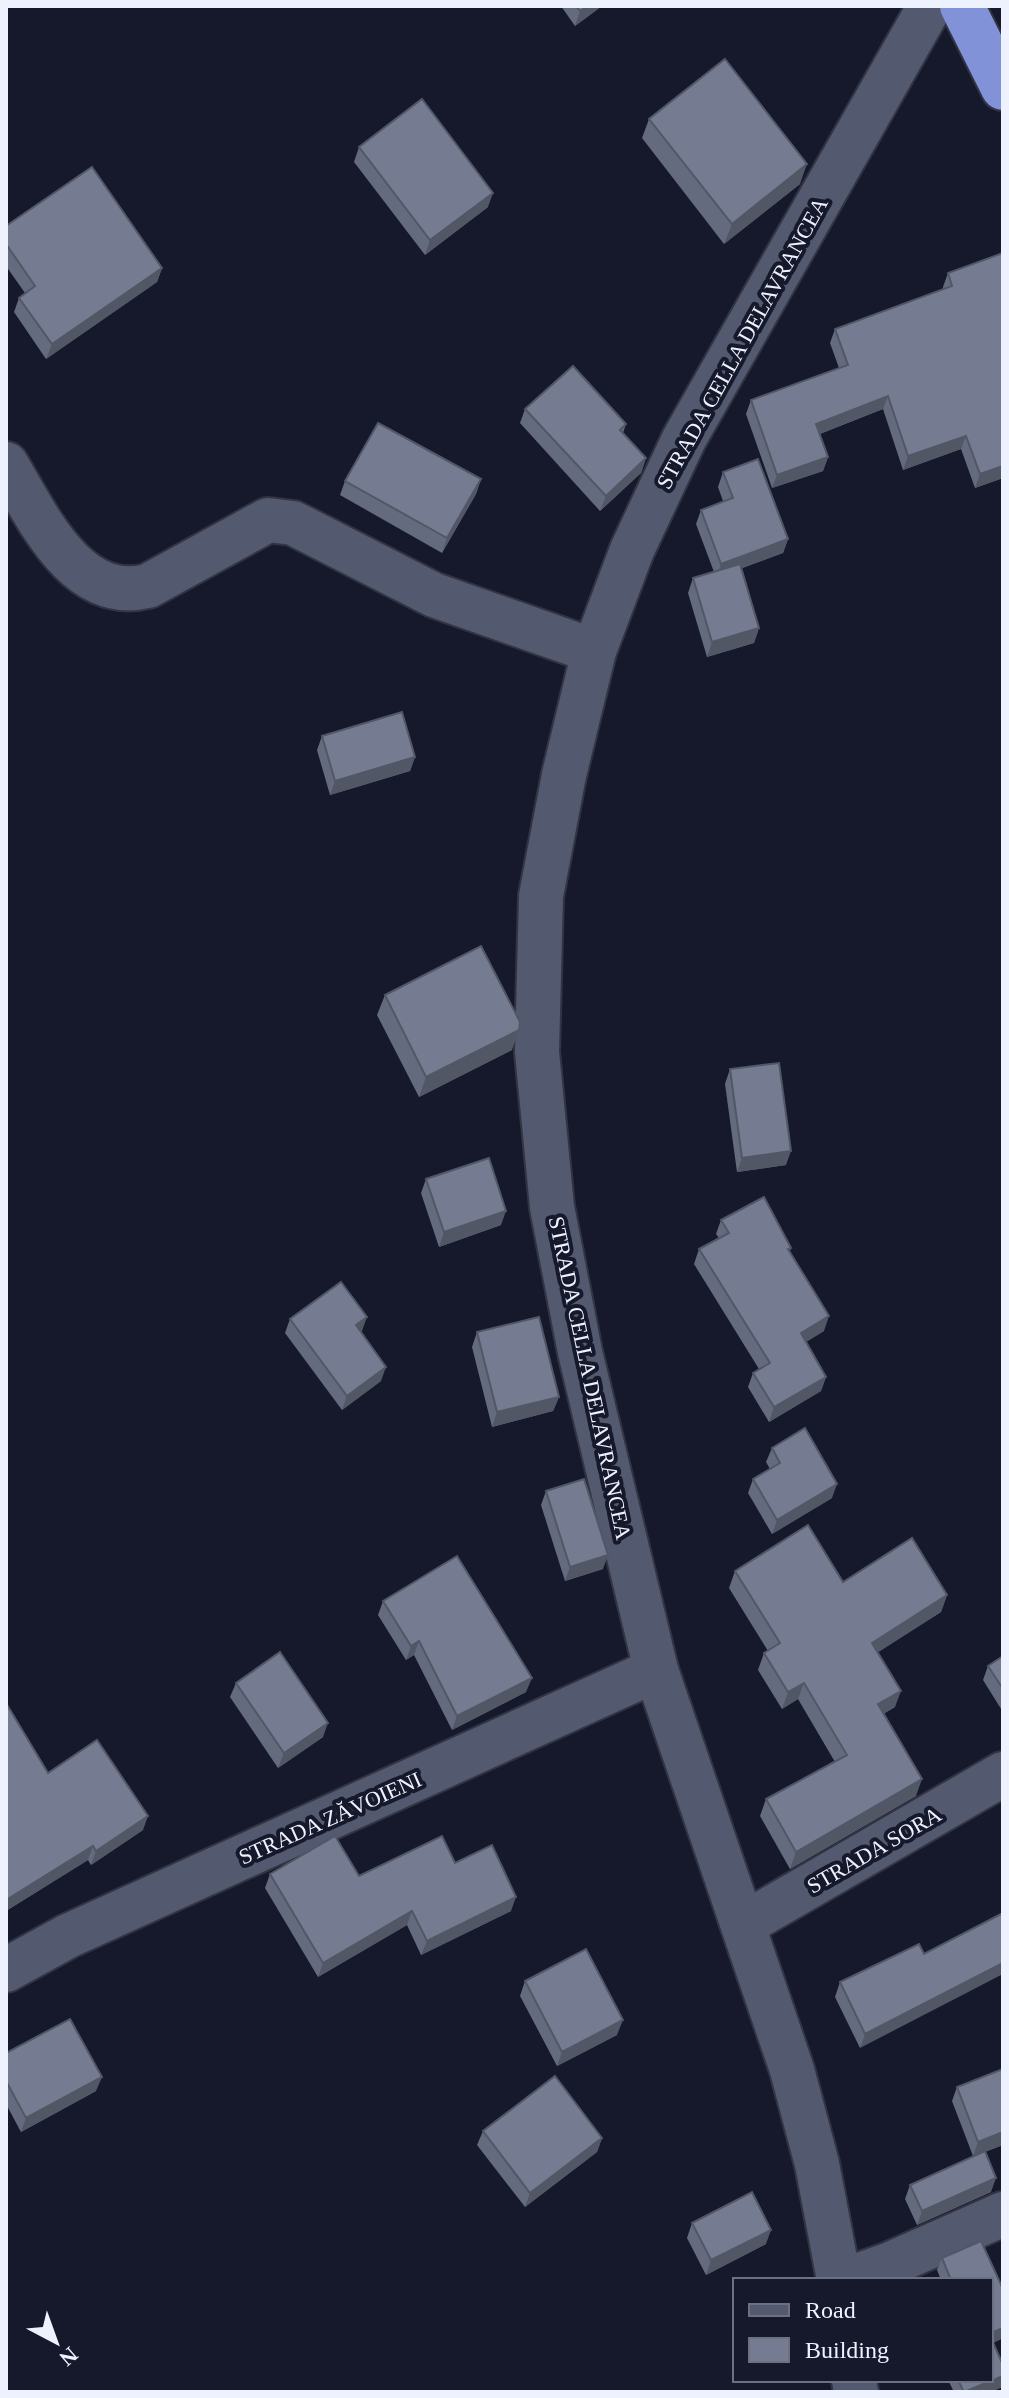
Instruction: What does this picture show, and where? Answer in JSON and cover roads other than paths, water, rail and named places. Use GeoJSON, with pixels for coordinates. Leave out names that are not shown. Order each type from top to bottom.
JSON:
{"type":"FeatureCollection","features":[{"type":"Feature","properties":{"kind":"highway"},"geometry":{"type":"LineString","coordinates":[[962,6],[1003,88]]}},
{"type":"Feature","properties":{"kind":"street","name":"STRADA CELLA DELAVRANCEA"},"geometry":{"type":"LineString","coordinates":[[839,2278],[817,2164],[776,2017],[656,1670],[580,1352],[552,1207],[537,1052],[541,896],[564,775],[594,651],[632,550],[684,439],[930,6]]}},
{"type":"Feature","properties":{"kind":"street"},"geometry":{"type":"LineString","coordinates":[[6,464],[53,540],[81,572],[104,585],[132,590],[148,586],[268,520],[293,523],[434,595],[594,651]]}},
{"type":"Feature","properties":{"kind":"street","name":"STRADA ZĂVOIENI"},"geometry":{"type":"LineString","coordinates":[[6,1970],[68,1936],[656,1670]]}},
{"type":"Feature","properties":{"kind":"street","name":"STRADA SORA"},"geometry":{"type":"LineString","coordinates":[[744,1924],[1003,1774]]}},
{"type":"Feature","properties":{"kind":"street"},"geometry":{"type":"LineString","coordinates":[[851,2278],[888,2265],[1003,2214]]}}]}
